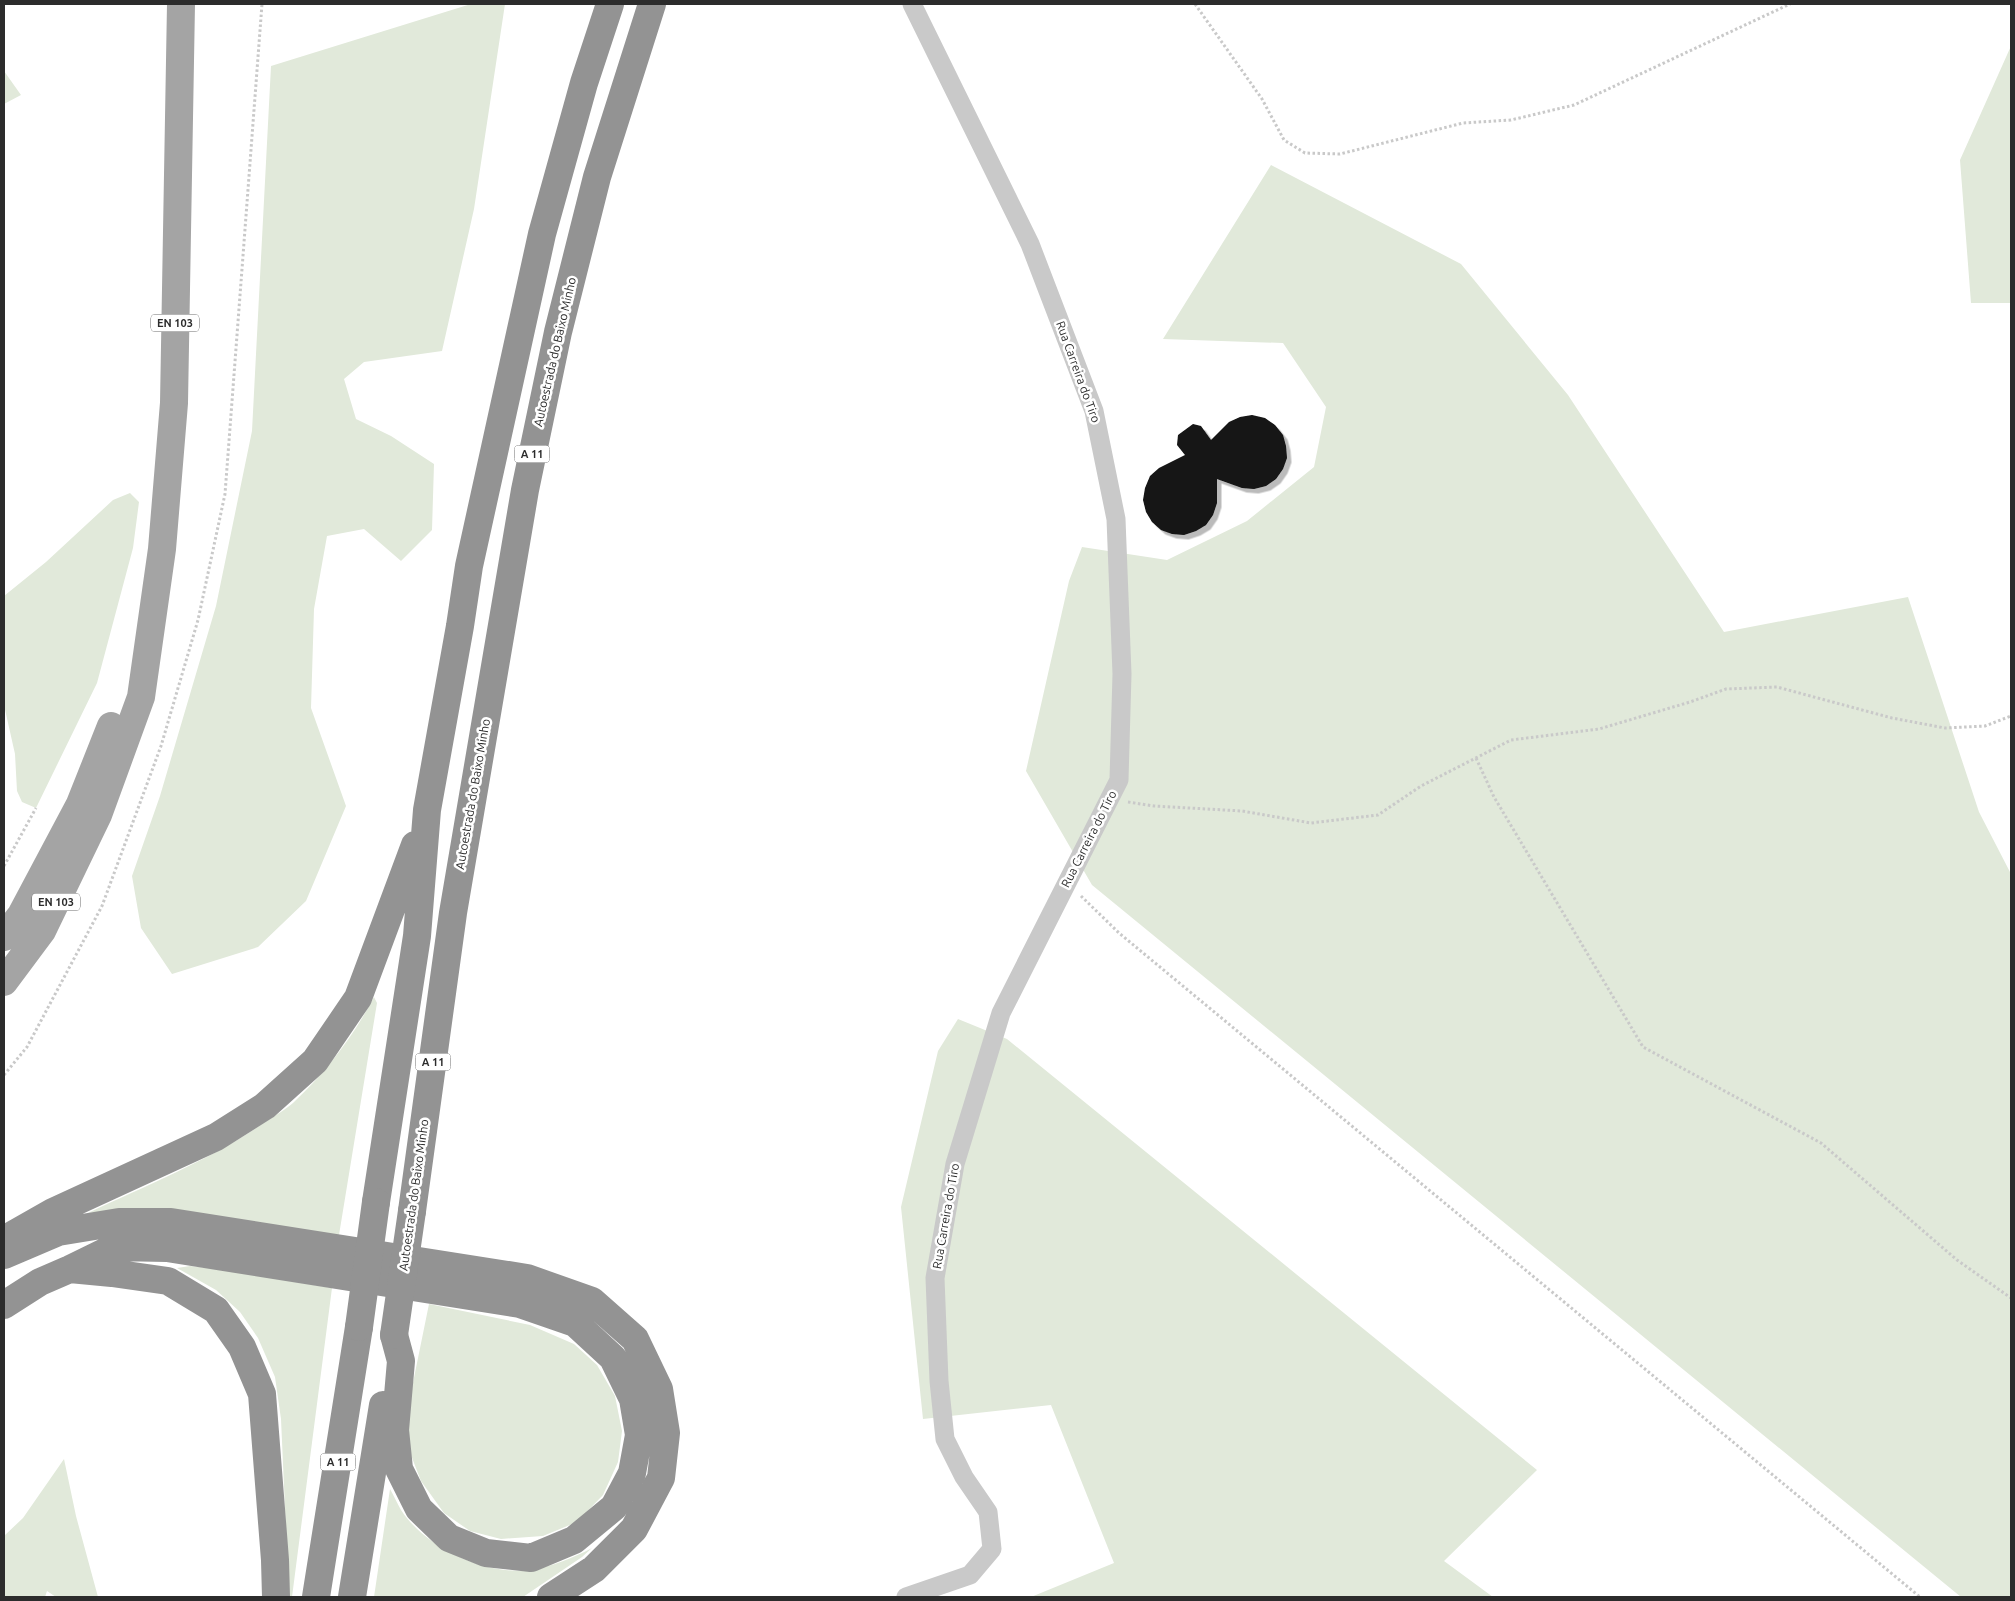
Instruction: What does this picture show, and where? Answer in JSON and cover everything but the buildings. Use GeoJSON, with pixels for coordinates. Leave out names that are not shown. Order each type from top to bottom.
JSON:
{"type":"FeatureCollection","features":[{"type":"Feature","properties":{"kind":"highway","name":"A 11"},"geometry":{"type":"LineString","coordinates":[[316,1597],[360,1327],[376,1202],[418,936],[427,810],[460,626],[468,566],[540,244],[584,83],[610,4]]}},
{"type":"Feature","properties":{"kind":"highway","name":"Autoestrada do Baixo Minho"},"geometry":{"type":"LineString","coordinates":[[352,1597],[394,1335],[453,912],[525,490],[558,332],[597,177],[652,4]]}},
{"type":"Feature","properties":{"kind":"highway"},"geometry":{"type":"LineString","coordinates":[[4,1240],[53,1212],[216,1137],[265,1106],[315,1061],[358,998],[387,924],[427,810]]}},
{"type":"Feature","properties":{"kind":"highway"},"geometry":{"type":"LineString","coordinates":[[4,1255],[58,1232],[119,1222],[171,1222],[527,1278],[592,1302],[635,1339],[659,1389],[666,1433],[661,1478],[634,1529],[594,1568],[551,1597]]}},
{"type":"Feature","properties":{"kind":"highway"},"geometry":{"type":"LineString","coordinates":[[4,1305],[40,1282],[115,1247],[167,1248],[520,1304],[575,1323],[613,1358],[633,1399],[639,1435],[632,1473],[614,1507],[574,1540],[531,1558],[486,1553],[449,1538],[419,1509],[399,1469],[395,1430],[401,1361],[394,1335]]}},
{"type":"Feature","properties":{"kind":"highway"},"geometry":{"type":"LineString","coordinates":[[70,1269],[168,1281],[216,1310],[242,1346],[262,1394],[275,1560],[276,1597]]}},
{"type":"Feature","properties":{"kind":"main road","name":"EN 103"},"geometry":{"type":"LineString","coordinates":[[4,982],[42,931],[101,806],[141,697],[162,549],[174,403],[181,4]]}},
{"type":"Feature","properties":{"kind":"main road","name":"EN 103"},"geometry":{"type":"LineString","coordinates":[[4,937],[20,914],[80,804],[124,691],[162,549]]}},
{"type":"Feature","properties":{"kind":"street","name":"Rua Carreira do Tiro"},"geometry":{"type":"LineString","coordinates":[[906,1597],[970,1575],[992,1549],[988,1512],[964,1477],[944,1439],[939,1381],[935,1278],[955,1164],[1001,1013],[1119,780],[1122,674],[1116,519],[1094,411],[1030,244],[912,4]]}},
{"type":"Feature","properties":{"kind":"path"},"geometry":{"type":"LineString","coordinates":[[1195,4],[1262,99],[1284,140],[1305,153],[1340,154],[1463,123],[1511,120],[1574,104],[1790,4]]}},
{"type":"Feature","properties":{"kind":"path"},"geometry":{"type":"LineString","coordinates":[[1109,800],[1154,806],[1242,811],[1311,823],[1378,815],[1421,786],[1512,740],[1599,729],[1690,702],[1726,689],[1777,687],[1892,718],[1945,728],[1986,726],[2011,716]]}},
{"type":"Feature","properties":{"kind":"path"},"geometry":{"type":"LineString","coordinates":[[1476,758],[1494,796],[1643,1047],[1822,1143],[1957,1260],[2011,1298]]}},
{"type":"Feature","properties":{"kind":"path"},"geometry":{"type":"LineString","coordinates":[[4,866],[36,808]]}},
{"type":"Feature","properties":{"kind":"path"},"geometry":{"type":"LineString","coordinates":[[1068,883],[1119,933],[1920,1597]]}},
{"type":"Feature","properties":{"kind":"green space"},"geometry":{"type":"Polygon","coordinates":[[[471,4],[505,4],[474,209],[442,351],[364,362],[344,379],[356,419],[391,436],[434,464],[432,530],[401,561],[364,529],[327,536],[314,609],[311,708],[346,806],[306,901],[258,947],[172,974],[141,928],[132,876],[160,796],[216,606],[252,431],[271,66],[471,4]]]}},
{"type":"Feature","properties":{"kind":"green space"},"geometry":{"type":"Polygon","coordinates":[[[2011,46],[2011,303],[1971,303],[1960,160],[2011,46]]]}},
{"type":"Feature","properties":{"kind":"green space"},"geometry":{"type":"Polygon","coordinates":[[[4,71],[21,95],[4,104],[4,71]]]}},
{"type":"Feature","properties":{"kind":"green space"},"geometry":{"type":"Polygon","coordinates":[[[1271,165],[1461,264],[1568,395],[1724,632],[1908,597],[1979,812],[2011,874],[2011,1597],[1961,1597],[1092,885],[1026,771],[1069,581],[1082,547],[1167,560],[1247,521],[1314,467],[1326,407],[1283,343],[1163,339],[1271,165]]]}},
{"type":"Feature","properties":{"kind":"green space"},"geometry":{"type":"Polygon","coordinates":[[[130,493],[139,502],[133,548],[97,683],[36,808],[22,802],[17,791],[15,754],[4,705],[4,596],[46,562],[113,500],[130,493]]]}},
{"type":"Feature","properties":{"kind":"green space"},"geometry":{"type":"Polygon","coordinates":[[[374,997],[377,1003],[339,1235],[143,1210],[88,1213],[203,1159],[247,1134],[290,1105],[317,1079],[338,1053],[374,997]]]}},
{"type":"Feature","properties":{"kind":"green space"},"geometry":{"type":"Polygon","coordinates":[[[958,1019],[1007,1039],[1537,1470],[1444,1561],[1493,1597],[1031,1597],[1114,1563],[1051,1405],[923,1419],[901,1207],[938,1051],[958,1019]]]}},
{"type":"Feature","properties":{"kind":"green space"},"geometry":{"type":"Polygon","coordinates":[[[190,1266],[332,1288],[292,1597],[289,1597],[281,1419],[275,1377],[258,1338],[240,1312],[216,1290],[177,1268],[190,1266]]]}},
{"type":"Feature","properties":{"kind":"green space"},"geometry":{"type":"Polygon","coordinates":[[[429,1304],[530,1325],[574,1344],[597,1365],[615,1396],[622,1431],[618,1462],[603,1495],[577,1522],[543,1536],[501,1539],[470,1531],[444,1513],[421,1481],[409,1450],[406,1417],[429,1304]]]}},
{"type":"Feature","properties":{"kind":"green space"},"geometry":{"type":"Polygon","coordinates":[[[64,1459],[76,1516],[98,1597],[56,1597],[47,1591],[45,1597],[4,1597],[4,1536],[23,1518],[64,1459]]]}},
{"type":"Feature","properties":{"kind":"green space"},"geometry":{"type":"Polygon","coordinates":[[[390,1489],[401,1510],[412,1524],[441,1547],[477,1564],[514,1571],[531,1570],[563,1561],[592,1548],[582,1557],[523,1597],[374,1597],[390,1489]]]}}]}
